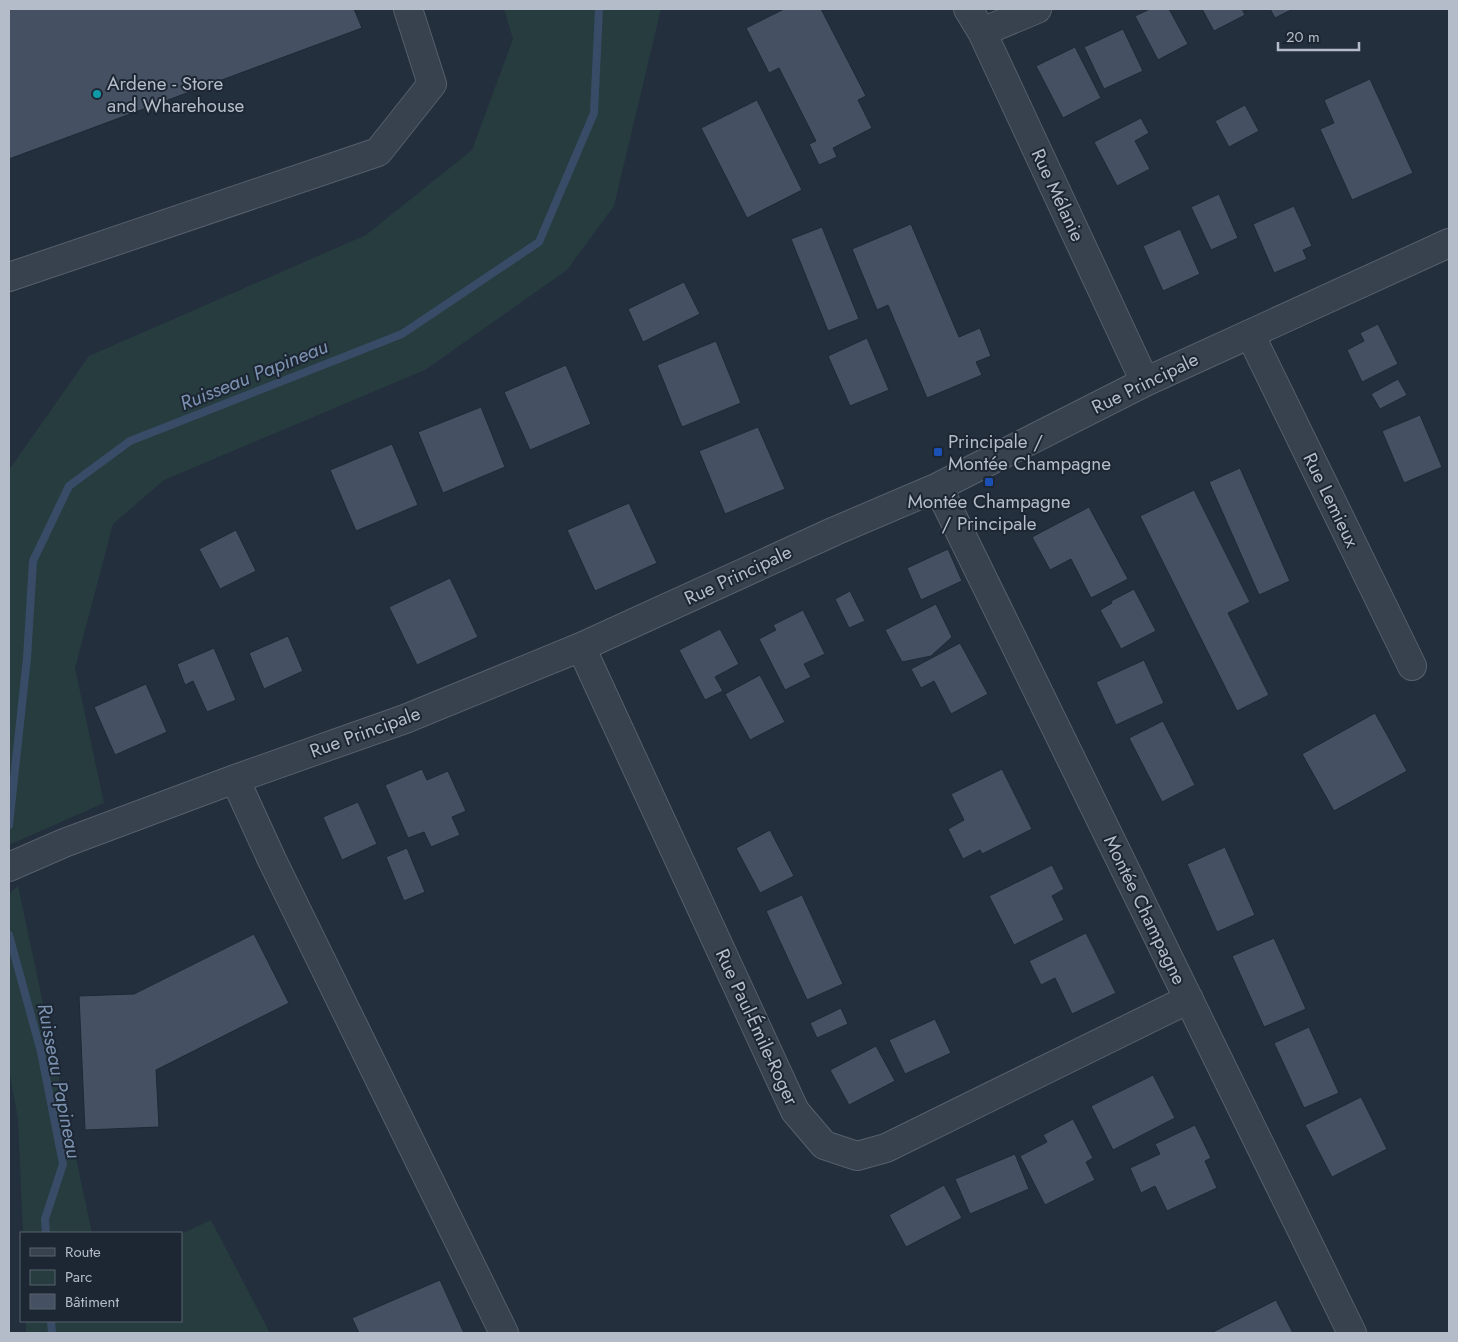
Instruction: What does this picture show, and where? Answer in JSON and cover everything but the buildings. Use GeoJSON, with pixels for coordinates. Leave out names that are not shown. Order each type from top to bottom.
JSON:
{"type":"FeatureCollection","features":[{"type":"Feature","properties":{"kind":"street"},"geometry":{"type":"LineString","coordinates":[[9,277],[378,152],[432,84],[408,9]]}},
{"type":"Feature","properties":{"kind":"street","name":"Rue Mélanie"},"geometry":{"type":"LineString","coordinates":[[968,9],[982,32],[1145,382]]}},
{"type":"Feature","properties":{"kind":"street"},"geometry":{"type":"LineString","coordinates":[[982,32],[1037,9]]}},
{"type":"Feature","properties":{"kind":"street","name":"Rue Principale"},"geometry":{"type":"LineString","coordinates":[[9,867],[64,843],[235,779],[405,719],[581,647],[835,531],[938,487],[1145,382],[1449,242]]}},
{"type":"Feature","properties":{"kind":"street","name":"Rue Lemieux"},"geometry":{"type":"LineString","coordinates":[[1250,334],[1412,666]]}},
{"type":"Feature","properties":{"kind":"street","name":"Montée Champagne"},"geometry":{"type":"LineString","coordinates":[[938,487],[1352,1333]]}},
{"type":"Feature","properties":{"kind":"street","name":"Rue Paul-Émile-Roger"},"geometry":{"type":"LineString","coordinates":[[581,647],[795,1111],[824,1145],[857,1156],[886,1148],[1189,999]]}},
{"type":"Feature","properties":{"kind":"street"},"geometry":{"type":"LineString","coordinates":[[235,779],[277,869],[504,1333]]}},
{"type":"Feature","properties":{"kind":"green space"},"geometry":{"type":"Polygon","coordinates":[[[504,9],[661,9],[614,206],[567,270],[425,370],[164,480],[113,524],[75,668],[104,803],[9,845],[9,470],[89,356],[366,235],[472,150],[513,39],[504,9]]]}},
{"type":"Feature","properties":{"kind":"green space"},"geometry":{"type":"Polygon","coordinates":[[[18,886],[92,1232],[23,1232],[18,1119],[9,1070],[9,894],[18,886]]]}},
{"type":"Feature","properties":{"kind":"green space"},"geometry":{"type":"Polygon","coordinates":[[[211,1220],[270,1333],[26,1333],[26,1322],[182,1322],[182,1234],[211,1220]]]}},
{"type":"Feature","properties":{"kind":"waterway","name":"Ruisseau Papineau"},"geometry":{"type":"LineString","coordinates":[[9,825],[27,658],[33,561],[69,486],[130,441],[402,334],[539,242],[594,113],[599,9]]}},
{"type":"Feature","properties":{"kind":"waterway","name":"Ruisseau Papineau"},"geometry":{"type":"LineString","coordinates":[[9,935],[41,1052],[63,1164],[45,1219],[46,1232]]}},
{"type":"Feature","properties":{"kind":"waterway","name":"Ruisseau Papineau"},"geometry":{"type":"LineString","coordinates":[[51,1322],[52,1333]]}},
{"type":"Feature","properties":{"kind":"place","name":"Ardene - Store and Wharehouse"},"geometry":{"type":"Point","coordinates":[97,94]}},
{"type":"Feature","properties":{"kind":"place","name":"Principale / Montée Champagne"},"geometry":{"type":"Point","coordinates":[938,452]}},
{"type":"Feature","properties":{"kind":"place","name":"Montée Champagne / Principale"},"geometry":{"type":"Point","coordinates":[989,482]}}]}
